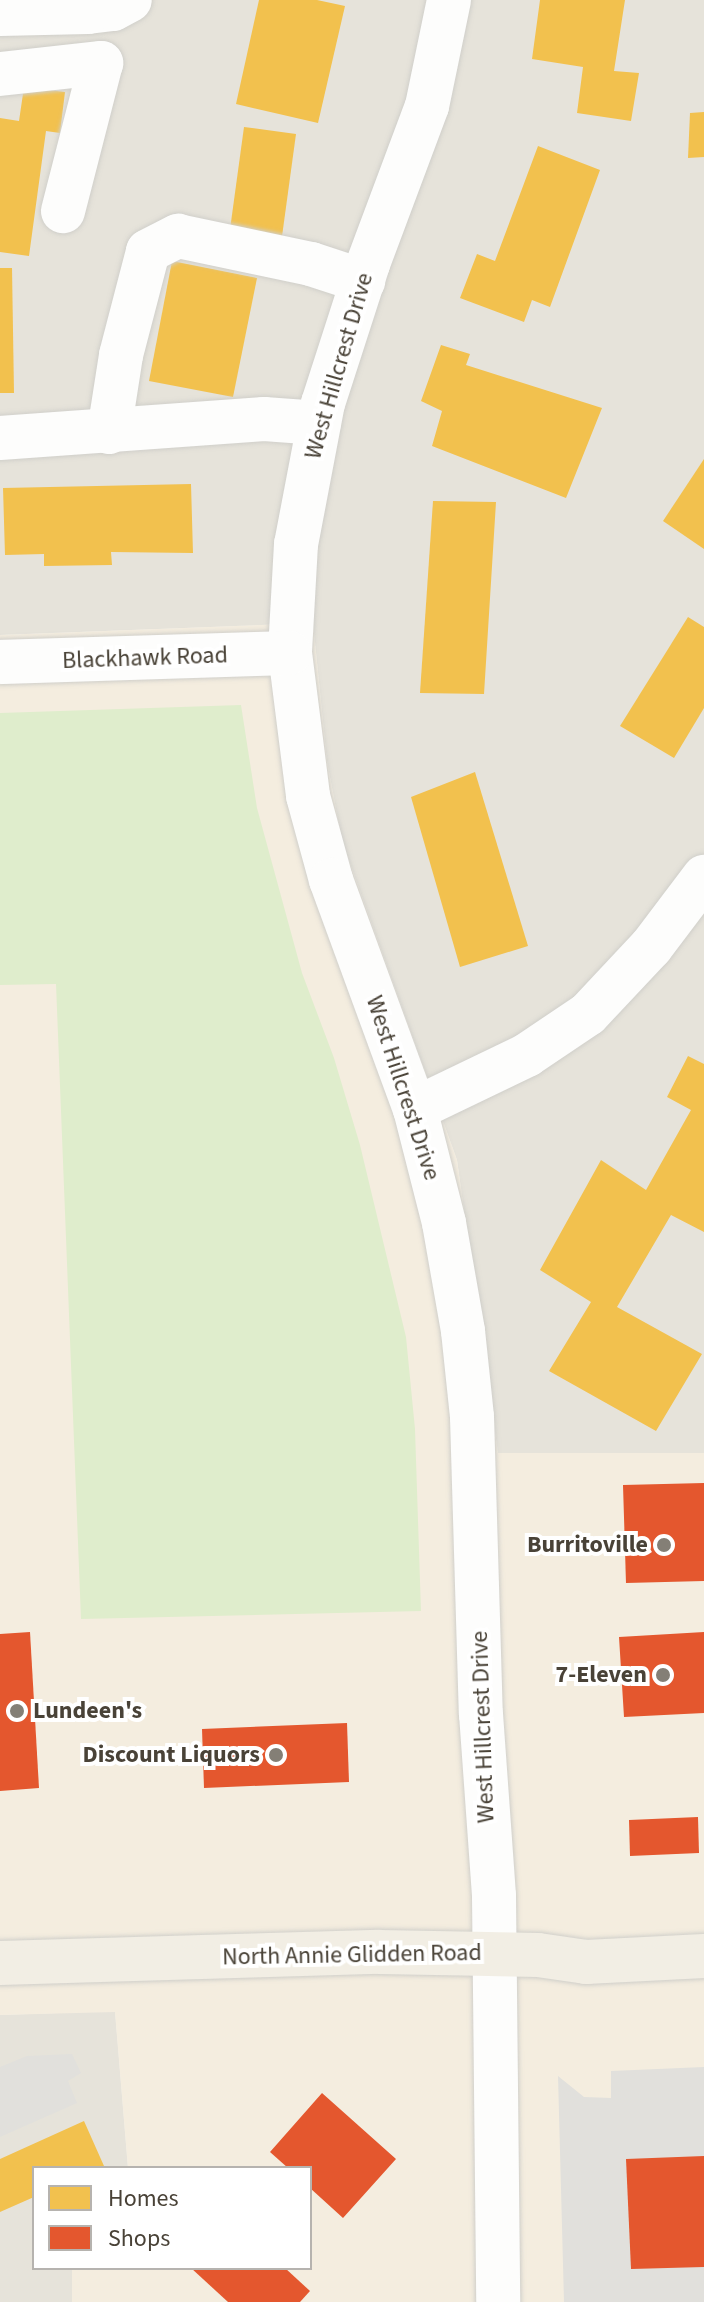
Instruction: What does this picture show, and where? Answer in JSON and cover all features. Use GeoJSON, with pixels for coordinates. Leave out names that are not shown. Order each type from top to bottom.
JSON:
{"type":"FeatureCollection","features":[{"type":"Feature","properties":{"kind":"main road","name":"North Annie Glidden Road"},"geometry":{"type":"LineString","coordinates":[[0,1963],[379,1952],[493,1953],[586,1962],[704,1956]]}},
{"type":"Feature","properties":{"kind":"street"},"geometry":{"type":"LineString","coordinates":[[0,14],[88,12],[113,9],[130,0]]}},
{"type":"Feature","properties":{"kind":"street","name":"West Hillcrest Drive"},"geometry":{"type":"LineString","coordinates":[[449,0],[427,106],[363,281],[319,423],[296,544],[290,653],[308,796],[331,880],[415,1109],[444,1223],[463,1331],[472,1417],[481,1714],[494,1896],[498,2302]]}},
{"type":"Feature","properties":{"kind":"street"},"geometry":{"type":"LineString","coordinates":[[0,74],[101,63],[63,211]]}},
{"type":"Feature","properties":{"kind":"street"},"geometry":{"type":"LineString","coordinates":[[109,432],[121,355],[148,251],[178,236],[311,264],[363,281]]}},
{"type":"Feature","properties":{"kind":"street"},"geometry":{"type":"LineString","coordinates":[[0,438],[264,419],[319,423]]}},
{"type":"Feature","properties":{"kind":"street","name":"Blackhawk Road"},"geometry":{"type":"LineString","coordinates":[[0,662],[290,653]]}},
{"type":"Feature","properties":{"kind":"street"},"geometry":{"type":"LineString","coordinates":[[415,1109],[527,1055],[588,1014],[651,947],[704,877]]}},
{"type":"Feature","properties":{"kind":"shaded area"},"geometry":{"type":"Polygon","coordinates":[[[0,0],[704,0],[704,1453],[498,1453],[457,1160],[342,841],[327,761],[313,623],[0,635],[0,0]]]}},
{"type":"Feature","properties":{"kind":"shaded area"},"geometry":{"type":"Polygon","coordinates":[[[313,623],[327,761],[342,841],[457,1160],[498,1453],[704,1453],[704,2302],[72,2302],[72,2270],[312,2270],[312,2166],[128,2166],[115,2012],[0,2015],[0,635],[313,623]]]}},
{"type":"Feature","properties":{"kind":"shaded area"},"geometry":{"type":"Polygon","coordinates":[[[115,2011],[128,2166],[32,2166],[32,2270],[72,2270],[72,2302],[0,2302],[0,2015],[115,2011]]]}},
{"type":"Feature","properties":{"kind":"shaded area"},"geometry":{"type":"Polygon","coordinates":[[[72,2054],[81,2073],[68,2081],[77,2103],[0,2137],[0,2067],[27,2056],[72,2054]]]}},
{"type":"Feature","properties":{"kind":"shaded area"},"geometry":{"type":"Polygon","coordinates":[[[704,2067],[704,2302],[564,2302],[558,2076],[584,2097],[611,2098],[611,2071],[704,2067]]]}},
{"type":"Feature","properties":{"kind":"green space"},"geometry":{"type":"Polygon","coordinates":[[[241,705],[257,808],[302,973],[334,1058],[360,1145],[406,1337],[415,1429],[421,1611],[81,1619],[56,984],[0,985],[0,713],[241,705]]]}},
{"type":"Feature","properties":{"kind":"building: Homes"},"geometry":{"type":"Polygon","coordinates":[[[259,0],[317,0],[345,6],[318,123],[236,104],[259,0]]]}},
{"type":"Feature","properties":{"kind":"building: Homes"},"geometry":{"type":"Polygon","coordinates":[[[540,0],[625,0],[614,71],[639,73],[631,121],[577,113],[583,67],[532,59],[540,0]]]}},
{"type":"Feature","properties":{"kind":"building: Homes"},"geometry":{"type":"Polygon","coordinates":[[[24,87],[65,92],[60,133],[46,131],[29,256],[0,252],[0,118],[19,121],[24,87]]]}},
{"type":"Feature","properties":{"kind":"building: Homes"},"geometry":{"type":"Polygon","coordinates":[[[704,112],[704,157],[688,158],[690,113],[704,112]]]}},
{"type":"Feature","properties":{"kind":"building: Homes"},"geometry":{"type":"Polygon","coordinates":[[[244,127],[296,134],[280,251],[228,244],[244,127]]]}},
{"type":"Feature","properties":{"kind":"building: Homes"},"geometry":{"type":"Polygon","coordinates":[[[538,146],[600,170],[550,307],[532,300],[524,322],[460,298],[477,254],[495,261],[538,146]]]}},
{"type":"Feature","properties":{"kind":"building: Homes"},"geometry":{"type":"Polygon","coordinates":[[[172,261],[257,278],[233,397],[149,381],[172,261]]]}},
{"type":"Feature","properties":{"kind":"building: Homes"},"geometry":{"type":"Polygon","coordinates":[[[0,268],[12,268],[14,393],[0,393],[0,268]]]}},
{"type":"Feature","properties":{"kind":"building: Homes"},"geometry":{"type":"Polygon","coordinates":[[[441,345],[470,354],[466,365],[602,408],[566,498],[432,446],[442,411],[421,401],[441,345]]]}},
{"type":"Feature","properties":{"kind":"building: Homes"},"geometry":{"type":"Polygon","coordinates":[[[704,459],[704,549],[663,521],[704,459]]]}},
{"type":"Feature","properties":{"kind":"building: Homes"},"geometry":{"type":"Polygon","coordinates":[[[191,484],[193,553],[111,552],[112,565],[44,566],[44,554],[5,555],[3,488],[191,484]]]}},
{"type":"Feature","properties":{"kind":"building: Homes"},"geometry":{"type":"Polygon","coordinates":[[[433,501],[496,502],[484,694],[420,693],[433,501]]]}},
{"type":"Feature","properties":{"kind":"building: Homes"},"geometry":{"type":"Polygon","coordinates":[[[688,617],[704,627],[704,708],[674,758],[620,726],[688,617]]]}},
{"type":"Feature","properties":{"kind":"building: Homes"},"geometry":{"type":"Polygon","coordinates":[[[475,772],[528,946],[460,967],[411,797],[475,772]]]}},
{"type":"Feature","properties":{"kind":"building: Homes"},"geometry":{"type":"Polygon","coordinates":[[[688,1056],[704,1064],[704,1232],[671,1215],[617,1307],[702,1354],[656,1431],[549,1371],[591,1302],[540,1270],[601,1160],[646,1190],[691,1110],[667,1097],[688,1056]]]}},
{"type":"Feature","properties":{"kind":"building: Homes"},"geometry":{"type":"Polygon","coordinates":[[[84,2121],[104,2166],[32,2166],[32,2198],[0,2212],[0,2159],[84,2121]]]}},
{"type":"Feature","properties":{"kind":"building: Shops","name":"Burritoville"},"geometry":{"type":"Polygon","coordinates":[[[704,1483],[704,1581],[626,1583],[623,1485],[704,1483]]]}},
{"type":"Feature","properties":{"kind":"building: Shops","name":"Lundeen's"},"geometry":{"type":"Polygon","coordinates":[[[30,1632],[39,1788],[0,1791],[0,1634],[30,1632]]]}},
{"type":"Feature","properties":{"kind":"building: Shops","name":"7-Eleven"},"geometry":{"type":"Polygon","coordinates":[[[704,1632],[704,1713],[624,1717],[619,1637],[704,1632]]]}},
{"type":"Feature","properties":{"kind":"building: Shops","name":"Discount Liquors"},"geometry":{"type":"Polygon","coordinates":[[[347,1723],[349,1782],[204,1788],[202,1729],[347,1723]]]}},
{"type":"Feature","properties":{"kind":"building: Shops"},"geometry":{"type":"Polygon","coordinates":[[[698,1817],[699,1853],[630,1856],[629,1820],[698,1817]]]}},
{"type":"Feature","properties":{"kind":"building: Shops"},"geometry":{"type":"Polygon","coordinates":[[[322,2093],[396,2159],[343,2218],[312,2190],[312,2166],[286,2166],[270,2152],[322,2093]]]}},
{"type":"Feature","properties":{"kind":"building: Shops"},"geometry":{"type":"Polygon","coordinates":[[[704,2156],[704,2267],[631,2269],[626,2159],[704,2156]]]}},
{"type":"Feature","properties":{"kind":"building: Shops"},"geometry":{"type":"Polygon","coordinates":[[[193,2270],[287,2270],[310,2291],[300,2302],[228,2302],[193,2270]]]}},
{"type":"Feature","properties":{"kind":"place","name":"Burritoville"},"geometry":{"type":"Point","coordinates":[664,1545]}},
{"type":"Feature","properties":{"kind":"place","name":"7-Eleven"},"geometry":{"type":"Point","coordinates":[663,1675]}},
{"type":"Feature","properties":{"kind":"place","name":"Lundeen's"},"geometry":{"type":"Point","coordinates":[17,1711]}},
{"type":"Feature","properties":{"kind":"place","name":"Discount Liquors"},"geometry":{"type":"Point","coordinates":[276,1755]}}]}
